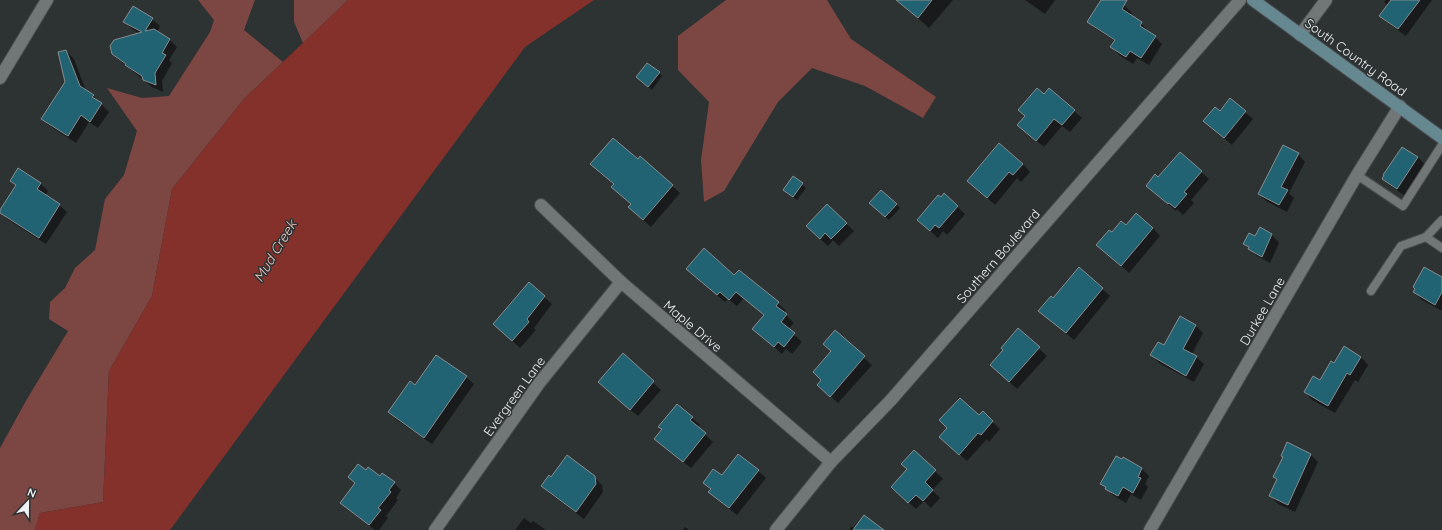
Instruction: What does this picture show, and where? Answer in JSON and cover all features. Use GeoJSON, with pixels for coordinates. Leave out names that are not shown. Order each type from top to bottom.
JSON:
{"type":"FeatureCollection","features":[{"type":"Feature","properties":{"kind":"main road","name":"South Country Road"},"geometry":{"type":"LineString","coordinates":[[1253,0],[1442,138]]}},
{"type":"Feature","properties":{"kind":"street"},"geometry":{"type":"LineString","coordinates":[[0,78],[47,0]]}},
{"type":"Feature","properties":{"kind":"street","name":"Southern Boulevard"},"geometry":{"type":"LineString","coordinates":[[776,530],[831,462],[891,400],[1240,0]]}},
{"type":"Feature","properties":{"kind":"street"},"geometry":{"type":"LineString","coordinates":[[1300,35],[1326,0]]}},
{"type":"Feature","properties":{"kind":"street","name":"Durkee Lane"},"geometry":{"type":"LineString","coordinates":[[1150,530],[1357,175],[1400,106]]}},
{"type":"Feature","properties":{"kind":"street","name":"Maple Drive"},"geometry":{"type":"LineString","coordinates":[[542,205],[621,282],[831,462]]}},
{"type":"Feature","properties":{"kind":"street","name":"Evergreen Lane"},"geometry":{"type":"LineString","coordinates":[[435,530],[540,382],[621,282]]}},
{"type":"Feature","properties":{"kind":"lane"},"geometry":{"type":"LineString","coordinates":[[1357,175],[1403,206],[1442,145]]}},
{"type":"Feature","properties":{"kind":"lane"},"geometry":{"type":"LineString","coordinates":[[1371,291],[1401,246],[1426,237],[1442,220]]}},
{"type":"Feature","properties":{"kind":"lane"},"geometry":{"type":"LineString","coordinates":[[1426,237],[1442,248]]}},
{"type":"Feature","properties":{"kind":"shaded area"},"geometry":{"type":"Polygon","coordinates":[[[198,0],[255,0],[244,30],[283,62],[244,99],[172,189],[152,296],[109,371],[103,502],[40,513],[35,530],[0,530],[0,448],[27,399],[68,331],[49,319],[50,302],[65,288],[75,268],[95,250],[105,199],[124,175],[137,131],[107,88],[142,98],[169,96],[210,32],[214,20],[198,0]]]}},
{"type":"Feature","properties":{"kind":"shaded area"},"geometry":{"type":"Polygon","coordinates":[[[294,0],[348,0],[303,43],[294,22],[294,0]]]}},
{"type":"Feature","properties":{"kind":"shaded area"},"geometry":{"type":"Polygon","coordinates":[[[726,0],[827,0],[851,39],[936,97],[923,118],[865,86],[812,68],[778,102],[724,191],[704,202],[701,160],[709,102],[678,70],[678,36],[726,0]]]}},
{"type":"Feature","properties":{"kind":"water","name":"Mud Creek"},"geometry":{"type":"Polygon","coordinates":[[[348,0],[594,0],[525,47],[170,530],[35,530],[40,513],[103,502],[109,371],[152,296],[172,189],[244,99],[348,0]]]}},
{"type":"Feature","properties":{"kind":"building"},"geometry":{"type":"Polygon","coordinates":[[[896,0],[932,0],[918,18],[896,0]]]}},
{"type":"Feature","properties":{"kind":"building"},"geometry":{"type":"Polygon","coordinates":[[[1101,0],[1127,0],[1122,9],[1142,22],[1140,26],[1156,36],[1141,58],[1130,51],[1126,57],[1110,47],[1115,40],[1087,22],[1101,0]]]}},
{"type":"Feature","properties":{"kind":"building"},"geometry":{"type":"Polygon","coordinates":[[[1391,0],[1420,0],[1398,29],[1379,16],[1391,0]]]}},
{"type":"Feature","properties":{"kind":"building"},"geometry":{"type":"Polygon","coordinates":[[[133,6],[153,18],[145,31],[154,29],[170,39],[162,53],[166,55],[155,73],[156,85],[143,80],[142,76],[112,54],[110,46],[114,40],[142,32],[123,22],[133,6]]]}},
{"type":"Feature","properties":{"kind":"building"},"geometry":{"type":"Polygon","coordinates":[[[66,50],[80,86],[94,95],[92,97],[102,103],[90,122],[81,115],[68,136],[41,119],[65,82],[58,52],[66,50]]]}},
{"type":"Feature","properties":{"kind":"building"},"geometry":{"type":"Polygon","coordinates":[[[647,63],[660,72],[648,87],[636,77],[647,63]]]}},
{"type":"Feature","properties":{"kind":"building"},"geometry":{"type":"Polygon","coordinates":[[[1037,88],[1044,94],[1049,88],[1075,110],[1062,125],[1054,119],[1036,141],[1017,125],[1025,116],[1018,110],[1037,88]]]}},
{"type":"Feature","properties":{"kind":"building"},"geometry":{"type":"Polygon","coordinates":[[[1230,98],[1246,111],[1224,138],[1203,121],[1215,107],[1220,111],[1230,98]]]}},
{"type":"Feature","properties":{"kind":"building"},"geometry":{"type":"Polygon","coordinates":[[[613,138],[638,159],[640,156],[673,185],[643,220],[628,207],[631,204],[611,187],[614,184],[590,164],[613,138]]]}},
{"type":"Feature","properties":{"kind":"building"},"geometry":{"type":"Polygon","coordinates":[[[999,143],[1023,164],[1013,175],[1009,172],[987,198],[967,181],[999,143]]]}},
{"type":"Feature","properties":{"kind":"building"},"geometry":{"type":"Polygon","coordinates":[[[1283,145],[1299,153],[1281,187],[1288,190],[1279,205],[1258,194],[1283,145]]]}},
{"type":"Feature","properties":{"kind":"building"},"geometry":{"type":"Polygon","coordinates":[[[1402,147],[1418,157],[1397,189],[1382,179],[1383,175],[1402,147]]]}},
{"type":"Feature","properties":{"kind":"building"},"geometry":{"type":"Polygon","coordinates":[[[1180,152],[1202,171],[1184,192],[1187,194],[1175,208],[1146,186],[1155,174],[1158,177],[1180,152]]]}},
{"type":"Feature","properties":{"kind":"building"},"geometry":{"type":"Polygon","coordinates":[[[18,168],[41,183],[37,189],[60,204],[39,238],[0,213],[0,210],[16,185],[10,181],[18,168]]]}},
{"type":"Feature","properties":{"kind":"building"},"geometry":{"type":"Polygon","coordinates":[[[793,176],[803,183],[793,197],[783,190],[793,176]]]}},
{"type":"Feature","properties":{"kind":"building"},"geometry":{"type":"Polygon","coordinates":[[[881,190],[897,204],[885,217],[869,203],[881,190]]]}},
{"type":"Feature","properties":{"kind":"building"},"geometry":{"type":"Polygon","coordinates":[[[944,193],[958,206],[939,228],[935,225],[930,231],[917,220],[938,195],[941,197],[944,193]]]}},
{"type":"Feature","properties":{"kind":"building"},"geometry":{"type":"Polygon","coordinates":[[[827,204],[847,223],[831,239],[825,233],[820,239],[806,226],[827,204]]]}},
{"type":"Feature","properties":{"kind":"building"},"geometry":{"type":"Polygon","coordinates":[[[1136,213],[1153,228],[1121,266],[1096,245],[1109,230],[1112,232],[1121,221],[1126,225],[1136,213]]]}},
{"type":"Feature","properties":{"kind":"building"},"geometry":{"type":"Polygon","coordinates":[[[1260,227],[1272,234],[1262,257],[1248,249],[1249,247],[1243,244],[1249,233],[1255,236],[1260,227]]]}},
{"type":"Feature","properties":{"kind":"building"},"geometry":{"type":"Polygon","coordinates":[[[704,248],[734,275],[739,270],[779,302],[776,306],[787,314],[781,322],[795,333],[784,347],[778,342],[774,347],[752,329],[764,315],[736,292],[729,300],[720,292],[717,295],[686,269],[704,248]]]}},
{"type":"Feature","properties":{"kind":"building"},"geometry":{"type":"Polygon","coordinates":[[[1079,267],[1103,288],[1066,333],[1038,311],[1051,296],[1053,298],[1079,267]]]}},
{"type":"Feature","properties":{"kind":"building"},"geometry":{"type":"Polygon","coordinates":[[[1424,267],[1442,277],[1442,292],[1435,305],[1413,292],[1415,289],[1413,287],[1424,267]]]}},
{"type":"Feature","properties":{"kind":"building"},"geometry":{"type":"Polygon","coordinates":[[[529,282],[545,296],[527,319],[529,322],[512,341],[493,324],[529,282]]]}},
{"type":"Feature","properties":{"kind":"building"},"geometry":{"type":"Polygon","coordinates":[[[1180,316],[1196,325],[1183,349],[1197,356],[1186,376],[1150,355],[1158,342],[1164,345],[1180,316]]]}},
{"type":"Feature","properties":{"kind":"building"},"geometry":{"type":"Polygon","coordinates":[[[1018,328],[1040,347],[1009,382],[990,365],[1003,350],[1001,348],[1018,328]]]}},
{"type":"Feature","properties":{"kind":"building"},"geometry":{"type":"Polygon","coordinates":[[[835,330],[865,356],[830,397],[817,385],[821,380],[813,372],[831,351],[823,344],[835,330]]]}},
{"type":"Feature","properties":{"kind":"building"},"geometry":{"type":"Polygon","coordinates":[[[1344,346],[1361,357],[1350,375],[1347,373],[1328,406],[1304,392],[1313,376],[1320,380],[1331,361],[1334,363],[1344,346]]]}},
{"type":"Feature","properties":{"kind":"building"},"geometry":{"type":"Polygon","coordinates":[[[623,353],[654,381],[630,410],[598,382],[623,353]]]}},
{"type":"Feature","properties":{"kind":"building"},"geometry":{"type":"Polygon","coordinates":[[[436,355],[467,376],[424,438],[388,412],[410,381],[415,385],[436,355]]]}},
{"type":"Feature","properties":{"kind":"building"},"geometry":{"type":"Polygon","coordinates":[[[960,398],[979,415],[983,411],[993,421],[981,435],[978,433],[959,455],[939,437],[947,428],[939,420],[960,398]]]}},
{"type":"Feature","properties":{"kind":"building"},"geometry":{"type":"Polygon","coordinates":[[[677,404],[693,417],[690,420],[706,433],[683,462],[654,439],[662,429],[658,427],[677,404]]]}},
{"type":"Feature","properties":{"kind":"building"},"geometry":{"type":"Polygon","coordinates":[[[1287,442],[1311,454],[1288,505],[1269,496],[1277,479],[1273,477],[1283,457],[1281,456],[1287,442]]]}},
{"type":"Feature","properties":{"kind":"building"},"geometry":{"type":"Polygon","coordinates":[[[914,450],[936,470],[925,482],[933,490],[923,501],[916,495],[908,503],[891,487],[907,469],[901,464],[914,450]]]}},
{"type":"Feature","properties":{"kind":"building"},"geometry":{"type":"Polygon","coordinates":[[[738,454],[759,470],[729,508],[708,492],[711,489],[703,483],[713,469],[722,475],[738,454]]]}},
{"type":"Feature","properties":{"kind":"building"},"geometry":{"type":"Polygon","coordinates":[[[567,455],[595,476],[596,484],[576,512],[541,486],[549,475],[551,477],[567,455]]]}},
{"type":"Feature","properties":{"kind":"building"},"geometry":{"type":"Polygon","coordinates":[[[1116,456],[1122,459],[1123,457],[1142,468],[1138,477],[1141,478],[1133,493],[1123,487],[1118,496],[1105,489],[1106,487],[1100,484],[1116,456]]]}},
{"type":"Feature","properties":{"kind":"building"},"geometry":{"type":"Polygon","coordinates":[[[358,464],[366,470],[368,467],[380,476],[382,473],[395,482],[389,490],[391,492],[378,508],[381,510],[369,525],[340,503],[355,483],[348,477],[358,464]]]}},
{"type":"Feature","properties":{"kind":"building"},"geometry":{"type":"Polygon","coordinates":[[[864,515],[884,530],[853,530],[864,515]]]}}]}
